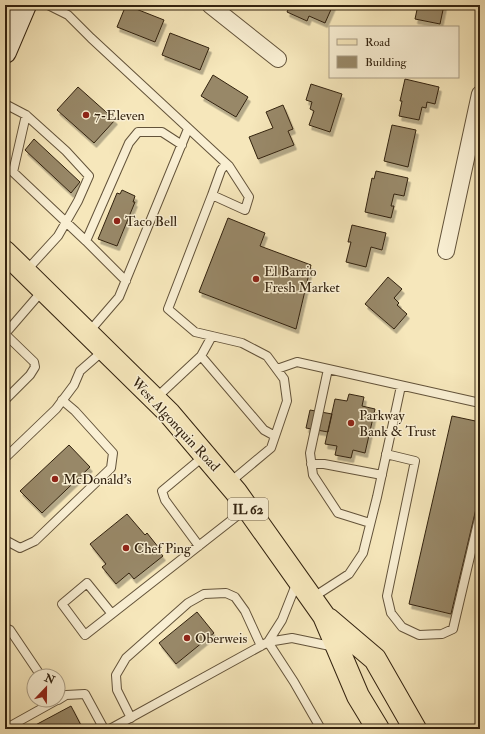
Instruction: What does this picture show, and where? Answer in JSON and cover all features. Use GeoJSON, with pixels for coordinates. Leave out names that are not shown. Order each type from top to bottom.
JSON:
{"type":"FeatureCollection","features":[{"type":"Feature","properties":{"kind":"main road"},"geometry":{"type":"LineString","coordinates":[[5,52],[18,8]]}},
{"type":"Feature","properties":{"kind":"main road","name":"West Algonquin Road"},"geometry":{"type":"LineString","coordinates":[[5,252],[169,413],[229,483],[324,616],[358,696],[378,729]]}},
{"type":"Feature","properties":{"kind":"main road","name":"West Algonquin Road"},"geometry":{"type":"LineString","coordinates":[[324,616],[375,658],[415,729]]}},
{"type":"Feature","properties":{"kind":"street"},"geometry":{"type":"LineString","coordinates":[[210,5],[278,60]]}},
{"type":"Feature","properties":{"kind":"street"},"geometry":{"type":"LineString","coordinates":[[446,251],[480,94]]}},
{"type":"Feature","properties":{"kind":"lane"},"geometry":{"type":"LineString","coordinates":[[48,5],[68,15],[226,164],[249,197],[245,210],[212,195]]}},
{"type":"Feature","properties":{"kind":"lane"},"geometry":{"type":"LineString","coordinates":[[5,104],[26,115],[66,151],[89,176],[78,201],[58,236],[25,272]]}},
{"type":"Feature","properties":{"kind":"lane"},"geometry":{"type":"LineString","coordinates":[[26,115],[13,172],[126,281]]}},
{"type":"Feature","properties":{"kind":"lane"},"geometry":{"type":"LineString","coordinates":[[88,333],[119,297],[188,129]]}},
{"type":"Feature","properties":{"kind":"lane"},"geometry":{"type":"LineString","coordinates":[[86,241],[129,143],[138,132],[162,132],[182,145]]}},
{"type":"Feature","properties":{"kind":"lane"},"geometry":{"type":"LineString","coordinates":[[226,164],[221,170],[168,309],[195,332],[242,343],[267,356],[284,379],[287,401],[271,448],[229,483]]}},
{"type":"Feature","properties":{"kind":"lane"},"geometry":{"type":"LineString","coordinates":[[5,400],[30,375],[35,367],[34,362],[5,334],[44,290]]}},
{"type":"Feature","properties":{"kind":"lane"},"geometry":{"type":"LineString","coordinates":[[154,399],[201,356],[212,336]]}},
{"type":"Feature","properties":{"kind":"lane"},"geometry":{"type":"LineString","coordinates":[[5,458],[56,409],[74,385],[80,371],[104,350]]}},
{"type":"Feature","properties":{"kind":"lane"},"geometry":{"type":"LineString","coordinates":[[201,356],[264,430],[275,436]]}},
{"type":"Feature","properties":{"kind":"lane"},"geometry":{"type":"LineString","coordinates":[[277,369],[297,362],[480,403]]}},
{"type":"Feature","properties":{"kind":"lane"},"geometry":{"type":"LineString","coordinates":[[328,369],[310,453],[313,475],[338,513],[370,523]]}},
{"type":"Feature","properties":{"kind":"lane"},"geometry":{"type":"LineString","coordinates":[[312,598],[349,574],[362,553],[382,475],[401,386]]}},
{"type":"Feature","properties":{"kind":"lane"},"geometry":{"type":"LineString","coordinates":[[5,540],[20,548],[35,542],[111,468],[113,454],[75,411],[62,400]]}},
{"type":"Feature","properties":{"kind":"lane"},"geometry":{"type":"LineString","coordinates":[[386,454],[415,461],[387,596],[391,613],[402,627],[418,635],[442,634],[453,629],[480,514]]}},
{"type":"Feature","properties":{"kind":"lane"},"geometry":{"type":"LineString","coordinates":[[199,546],[165,500],[162,491],[205,455]]}},
{"type":"Feature","properties":{"kind":"lane"},"geometry":{"type":"LineString","coordinates":[[311,464],[324,464],[382,475]]}},
{"type":"Feature","properties":{"kind":"lane"},"geometry":{"type":"LineString","coordinates":[[112,614],[87,583],[62,604],[86,636],[248,508]]}},
{"type":"Feature","properties":{"kind":"lane"},"geometry":{"type":"LineString","coordinates":[[264,644],[282,620],[298,579]]}},
{"type":"Feature","properties":{"kind":"lane"},"geometry":{"type":"LineString","coordinates":[[130,718],[117,690],[116,675],[126,658],[188,602],[204,594],[226,593],[235,597],[245,611],[264,644],[294,682],[320,729]]}},
{"type":"Feature","properties":{"kind":"lane"},"geometry":{"type":"LineString","coordinates":[[5,628],[10,630],[36,668]]}},
{"type":"Feature","properties":{"kind":"lane"},"geometry":{"type":"LineString","coordinates":[[110,729],[264,644],[292,638],[338,648]]}},
{"type":"Feature","properties":{"kind":"lane"},"geometry":{"type":"LineString","coordinates":[[66,695],[85,694],[104,729]]}},
{"type":"Feature","properties":{"kind":"lane"},"geometry":{"type":"LineString","coordinates":[[5,729],[43,708]]}},
{"type":"Feature","properties":{"kind":"building"},"geometry":{"type":"Polygon","coordinates":[[[126,5],[164,20],[155,42],[117,27],[126,5]]]}},
{"type":"Feature","properties":{"kind":"building"},"geometry":{"type":"Polygon","coordinates":[[[290,5],[333,5],[325,23],[309,16],[307,21],[287,12],[290,5]]]}},
{"type":"Feature","properties":{"kind":"building"},"geometry":{"type":"Polygon","coordinates":[[[418,5],[444,5],[440,24],[415,19],[418,5]]]}},
{"type":"Feature","properties":{"kind":"building"},"geometry":{"type":"Polygon","coordinates":[[[170,33],[209,48],[200,70],[162,55],[170,33]]]}},
{"type":"Feature","properties":{"kind":"building"},"geometry":{"type":"Polygon","coordinates":[[[213,75],[248,97],[236,117],[201,96],[213,75]]]}},
{"type":"Feature","properties":{"kind":"building"},"geometry":{"type":"Polygon","coordinates":[[[405,79],[439,87],[435,104],[427,102],[426,108],[422,107],[419,120],[399,116],[402,101],[400,101],[405,79]]]}},
{"type":"Feature","properties":{"kind":"building"},"geometry":{"type":"Polygon","coordinates":[[[311,84],[342,94],[330,132],[309,125],[314,111],[310,109],[312,102],[306,100],[311,84]]]}},
{"type":"Feature","properties":{"kind":"building","name":"7-Eleven"},"geometry":{"type":"Polygon","coordinates":[[[78,87],[115,120],[94,143],[57,110],[78,87]]]}},
{"type":"Feature","properties":{"kind":"building"},"geometry":{"type":"Polygon","coordinates":[[[283,105],[293,129],[288,131],[294,145],[258,159],[249,137],[273,128],[266,112],[283,105]]]}},
{"type":"Feature","properties":{"kind":"building"},"geometry":{"type":"Polygon","coordinates":[[[392,125],[416,130],[408,167],[384,161],[392,125]]]}},
{"type":"Feature","properties":{"kind":"building"},"geometry":{"type":"Polygon","coordinates":[[[34,139],[80,182],[71,193],[25,150],[34,139]]]}},
{"type":"Feature","properties":{"kind":"building"},"geometry":{"type":"Polygon","coordinates":[[[376,171],[408,178],[404,196],[394,194],[391,206],[394,206],[391,218],[365,212],[372,178],[374,179],[376,171]]]}},
{"type":"Feature","properties":{"kind":"building","name":"Taco Bell"},"geometry":{"type":"Polygon","coordinates":[[[122,190],[135,196],[133,202],[135,202],[117,246],[98,239],[117,193],[120,194],[122,190]]]}},
{"type":"Feature","properties":{"kind":"building","name":"El Barrio Fresh Market"},"geometry":{"type":"Polygon","coordinates":[[[228,218],[265,233],[260,246],[311,265],[296,329],[199,292],[228,218]]]}},
{"type":"Feature","properties":{"kind":"building"},"geometry":{"type":"Polygon","coordinates":[[[352,225],[386,233],[382,250],[371,247],[366,267],[346,262],[351,242],[348,242],[352,225]]]}},
{"type":"Feature","properties":{"kind":"building"},"geometry":{"type":"Polygon","coordinates":[[[388,277],[402,289],[394,298],[399,303],[397,305],[407,314],[394,329],[365,304],[388,277]]]}},
{"type":"Feature","properties":{"kind":"building","name":"Parkway Bank & Trust"},"geometry":{"type":"Polygon","coordinates":[[[349,394],[364,397],[362,406],[375,409],[365,453],[353,450],[351,458],[335,455],[337,446],[325,444],[335,399],[347,401],[349,394]]]}},
{"type":"Feature","properties":{"kind":"building"},"geometry":{"type":"Polygon","coordinates":[[[310,410],[332,414],[328,432],[306,428],[310,410]]]}},
{"type":"Feature","properties":{"kind":"building"},"geometry":{"type":"Polygon","coordinates":[[[452,416],[480,422],[480,492],[451,614],[409,604],[452,416]]]}},
{"type":"Feature","properties":{"kind":"building","name":"McDonald's"},"geometry":{"type":"Polygon","coordinates":[[[69,445],[90,467],[42,513],[20,491],[69,445]]]}},
{"type":"Feature","properties":{"kind":"building","name":"Chef Ping"},"geometry":{"type":"Polygon","coordinates":[[[127,514],[145,535],[147,533],[159,548],[157,549],[163,556],[134,579],[129,573],[116,584],[102,567],[106,564],[90,544],[127,514]]]}},
{"type":"Feature","properties":{"kind":"building","name":"Oberweis"},"geometry":{"type":"Polygon","coordinates":[[[197,612],[214,633],[176,664],[159,643],[197,612]]]}},
{"type":"Feature","properties":{"kind":"building"},"geometry":{"type":"Polygon","coordinates":[[[71,706],[83,729],[28,729],[71,706]]]}},
{"type":"Feature","properties":{"kind":"place","name":"7-Eleven"},"geometry":{"type":"Point","coordinates":[86,115]}},
{"type":"Feature","properties":{"kind":"place","name":"Taco Bell"},"geometry":{"type":"Point","coordinates":[117,221]}},
{"type":"Feature","properties":{"kind":"place","name":"El Barrio Fresh Market"},"geometry":{"type":"Point","coordinates":[256,279]}},
{"type":"Feature","properties":{"kind":"place","name":"Parkway Bank & Trust"},"geometry":{"type":"Point","coordinates":[351,423]}},
{"type":"Feature","properties":{"kind":"place","name":"McDonald's"},"geometry":{"type":"Point","coordinates":[55,479]}},
{"type":"Feature","properties":{"kind":"place","name":"Chef Ping"},"geometry":{"type":"Point","coordinates":[126,548]}},
{"type":"Feature","properties":{"kind":"place","name":"Oberweis"},"geometry":{"type":"Point","coordinates":[187,638]}}]}
